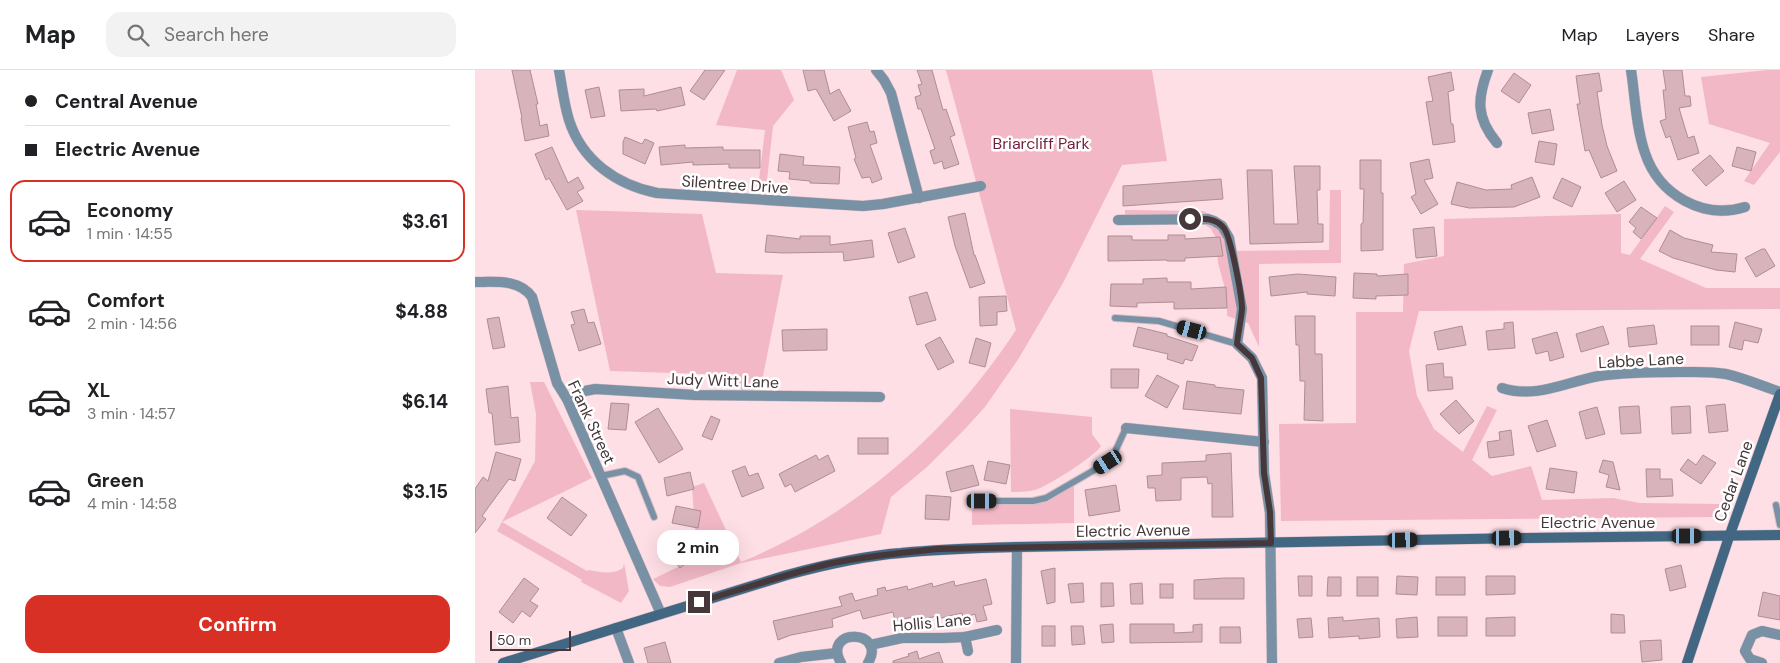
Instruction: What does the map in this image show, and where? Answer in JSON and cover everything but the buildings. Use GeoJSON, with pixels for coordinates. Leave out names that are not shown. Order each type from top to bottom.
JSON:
{"type":"FeatureCollection","features":[{"type":"Feature","properties":{"kind":"street","name":"Silentree Drive"},"geometry":{"type":"LineString","coordinates":[[559,70],[569,119],[585,151],[610,176],[639,190],[657,194],[848,206],[883,204],[981,186]]}},
{"type":"Feature","properties":{"kind":"street"},"geometry":{"type":"LineString","coordinates":[[876,70],[891,93],[919,198]]}},
{"type":"Feature","properties":{"kind":"street"},"geometry":{"type":"LineString","coordinates":[[1488,70],[1480,97],[1480,110],[1483,122],[1497,142]]}},
{"type":"Feature","properties":{"kind":"street"},"geometry":{"type":"LineString","coordinates":[[1631,70],[1642,143],[1649,162],[1661,181],[1683,199],[1708,210],[1734,211],[1745,207]]}},
{"type":"Feature","properties":{"kind":"street"},"geometry":{"type":"LineString","coordinates":[[1118,220],[1208,219],[1222,226],[1229,238],[1242,309],[1237,344],[1252,358],[1261,378],[1264,473],[1270,512],[1271,663]]}},
{"type":"Feature","properties":{"kind":"street","name":"Frank Street"},"geometry":{"type":"LineString","coordinates":[[475,282],[517,284],[528,292],[537,310],[547,354],[557,384],[567,399],[661,614]]}},
{"type":"Feature","properties":{"kind":"street","name":"Labbe Lane"},"geometry":{"type":"LineString","coordinates":[[1502,388],[1526,393],[1589,378],[1616,374],[1709,372],[1744,379],[1780,394]]}},
{"type":"Feature","properties":{"kind":"street","name":"Judy Witt Lane"},"geometry":{"type":"LineString","coordinates":[[567,399],[595,389],[695,396],[880,397]]}},
{"type":"Feature","properties":{"kind":"street","name":"Cedar Lane"},"geometry":{"type":"LineString","coordinates":[[1687,663],[1729,536],[1780,394]]}},
{"type":"Feature","properties":{"kind":"street"},"geometry":{"type":"LineString","coordinates":[[1127,428],[1264,442]]}},
{"type":"Feature","properties":{"kind":"street","name":"Electric Avenue"},"geometry":{"type":"LineString","coordinates":[[503,663],[787,575],[830,564],[938,549],[1780,535]]}},
{"type":"Feature","properties":{"kind":"street"},"geometry":{"type":"LineString","coordinates":[[1016,663],[1017,547]]}},
{"type":"Feature","properties":{"kind":"street"},"geometry":{"type":"LineString","coordinates":[[616,628],[629,663]]}},
{"type":"Feature","properties":{"kind":"street","name":"Hollis Lane"},"geometry":{"type":"LineString","coordinates":[[870,645],[902,638],[943,638],[997,630]]}},
{"type":"Feature","properties":{"kind":"street"},"geometry":{"type":"LineString","coordinates":[[1762,663],[1750,659],[1745,652],[1752,635],[1762,631],[1780,636]]}},
{"type":"Feature","properties":{"kind":"street"},"geometry":{"type":"LineString","coordinates":[[779,663],[839,658],[840,643],[844,639],[853,636],[863,638],[870,645],[871,656],[868,663]]}},
{"type":"Feature","properties":{"kind":"street"},"geometry":{"type":"LineString","coordinates":[[965,636],[969,651]]}},
{"type":"Feature","properties":{"kind":"lane"},"geometry":{"type":"LineString","coordinates":[[1115,318],[1159,321],[1237,344]]}},
{"type":"Feature","properties":{"kind":"lane"},"geometry":{"type":"LineString","coordinates":[[982,501],[1033,501],[1046,498],[1108,462],[1127,428]]}},
{"type":"Feature","properties":{"kind":"lane"},"geometry":{"type":"LineString","coordinates":[[601,476],[625,471],[638,477],[654,517]]}},
{"type":"Feature","properties":{"kind":"lane"},"geometry":{"type":"LineString","coordinates":[[1776,505],[1780,525]]}},
{"type":"Feature","properties":{"kind":"green space"},"geometry":{"type":"Polygon","coordinates":[[[737,70],[781,70],[794,100],[773,126],[766,189],[758,188],[765,130],[716,125],[737,70]]]}},
{"type":"Feature","properties":{"kind":"green space","name":"Briarcliff Park"},"geometry":{"type":"Polygon","coordinates":[[[946,70],[1152,70],[1167,161],[1122,165],[1063,283],[1019,358],[985,407],[964,430],[927,467],[891,497],[881,534],[741,563],[670,587],[660,586],[653,579],[697,558],[692,487],[704,483],[741,562],[783,543],[823,520],[860,495],[896,467],[960,403],[989,368],[1016,330],[946,70]]]}},
{"type":"Feature","properties":{"kind":"green space"},"geometry":{"type":"Polygon","coordinates":[[[1780,70],[1780,152],[1754,185],[1744,181],[1770,143],[1709,124],[1701,77],[1780,70]]]}},
{"type":"Feature","properties":{"kind":"green space"},"geometry":{"type":"Polygon","coordinates":[[[1330,190],[1341,190],[1341,263],[1259,264],[1259,347],[1248,323],[1227,316],[1227,296],[1218,263],[1216,238],[1211,229],[1204,224],[1125,222],[1125,210],[1203,211],[1217,217],[1229,251],[1329,250],[1330,190]]]}},
{"type":"Feature","properties":{"kind":"green space"},"geometry":{"type":"Polygon","coordinates":[[[1665,206],[1674,212],[1640,259],[1706,288],[1780,288],[1780,309],[1419,311],[1409,351],[1417,396],[1434,429],[1463,452],[1487,406],[1497,410],[1472,460],[1492,476],[1531,466],[1542,500],[1613,498],[1640,503],[1720,504],[1715,517],[1281,521],[1279,424],[1356,423],[1356,312],[1403,312],[1404,264],[1444,256],[1444,219],[1621,214],[1621,253],[1630,255],[1665,206]]]}},
{"type":"Feature","properties":{"kind":"green space"},"geometry":{"type":"Polygon","coordinates":[[[576,210],[702,214],[716,273],[783,275],[760,391],[741,390],[737,375],[610,371],[576,210]]]}},
{"type":"Feature","properties":{"kind":"green space"},"geometry":{"type":"Polygon","coordinates":[[[530,382],[544,382],[592,478],[502,522],[587,571],[615,572],[623,568],[624,563],[629,591],[621,603],[581,582],[582,580],[497,531],[535,461],[536,414],[530,382]]]}},
{"type":"Feature","properties":{"kind":"green space"},"geometry":{"type":"Polygon","coordinates":[[[1010,409],[1092,417],[1092,434],[1101,446],[1080,464],[1041,487],[1029,491],[1011,492],[1010,409]]]}},
{"type":"Feature","properties":{"kind":"green space"},"geometry":{"type":"Polygon","coordinates":[[[1074,479],[1074,523],[972,525],[972,502],[1024,502],[1039,500],[1074,479]]]}},
{"type":"Feature","properties":{"kind":"route"},"geometry":{"type":"LineString","coordinates":[[699,602],[787,575],[830,564],[885,554],[938,549],[1271,543],[1270,512],[1264,473],[1261,378],[1252,358],[1237,344],[1242,309],[1228,233],[1214,221],[1190,219]]}}]}
